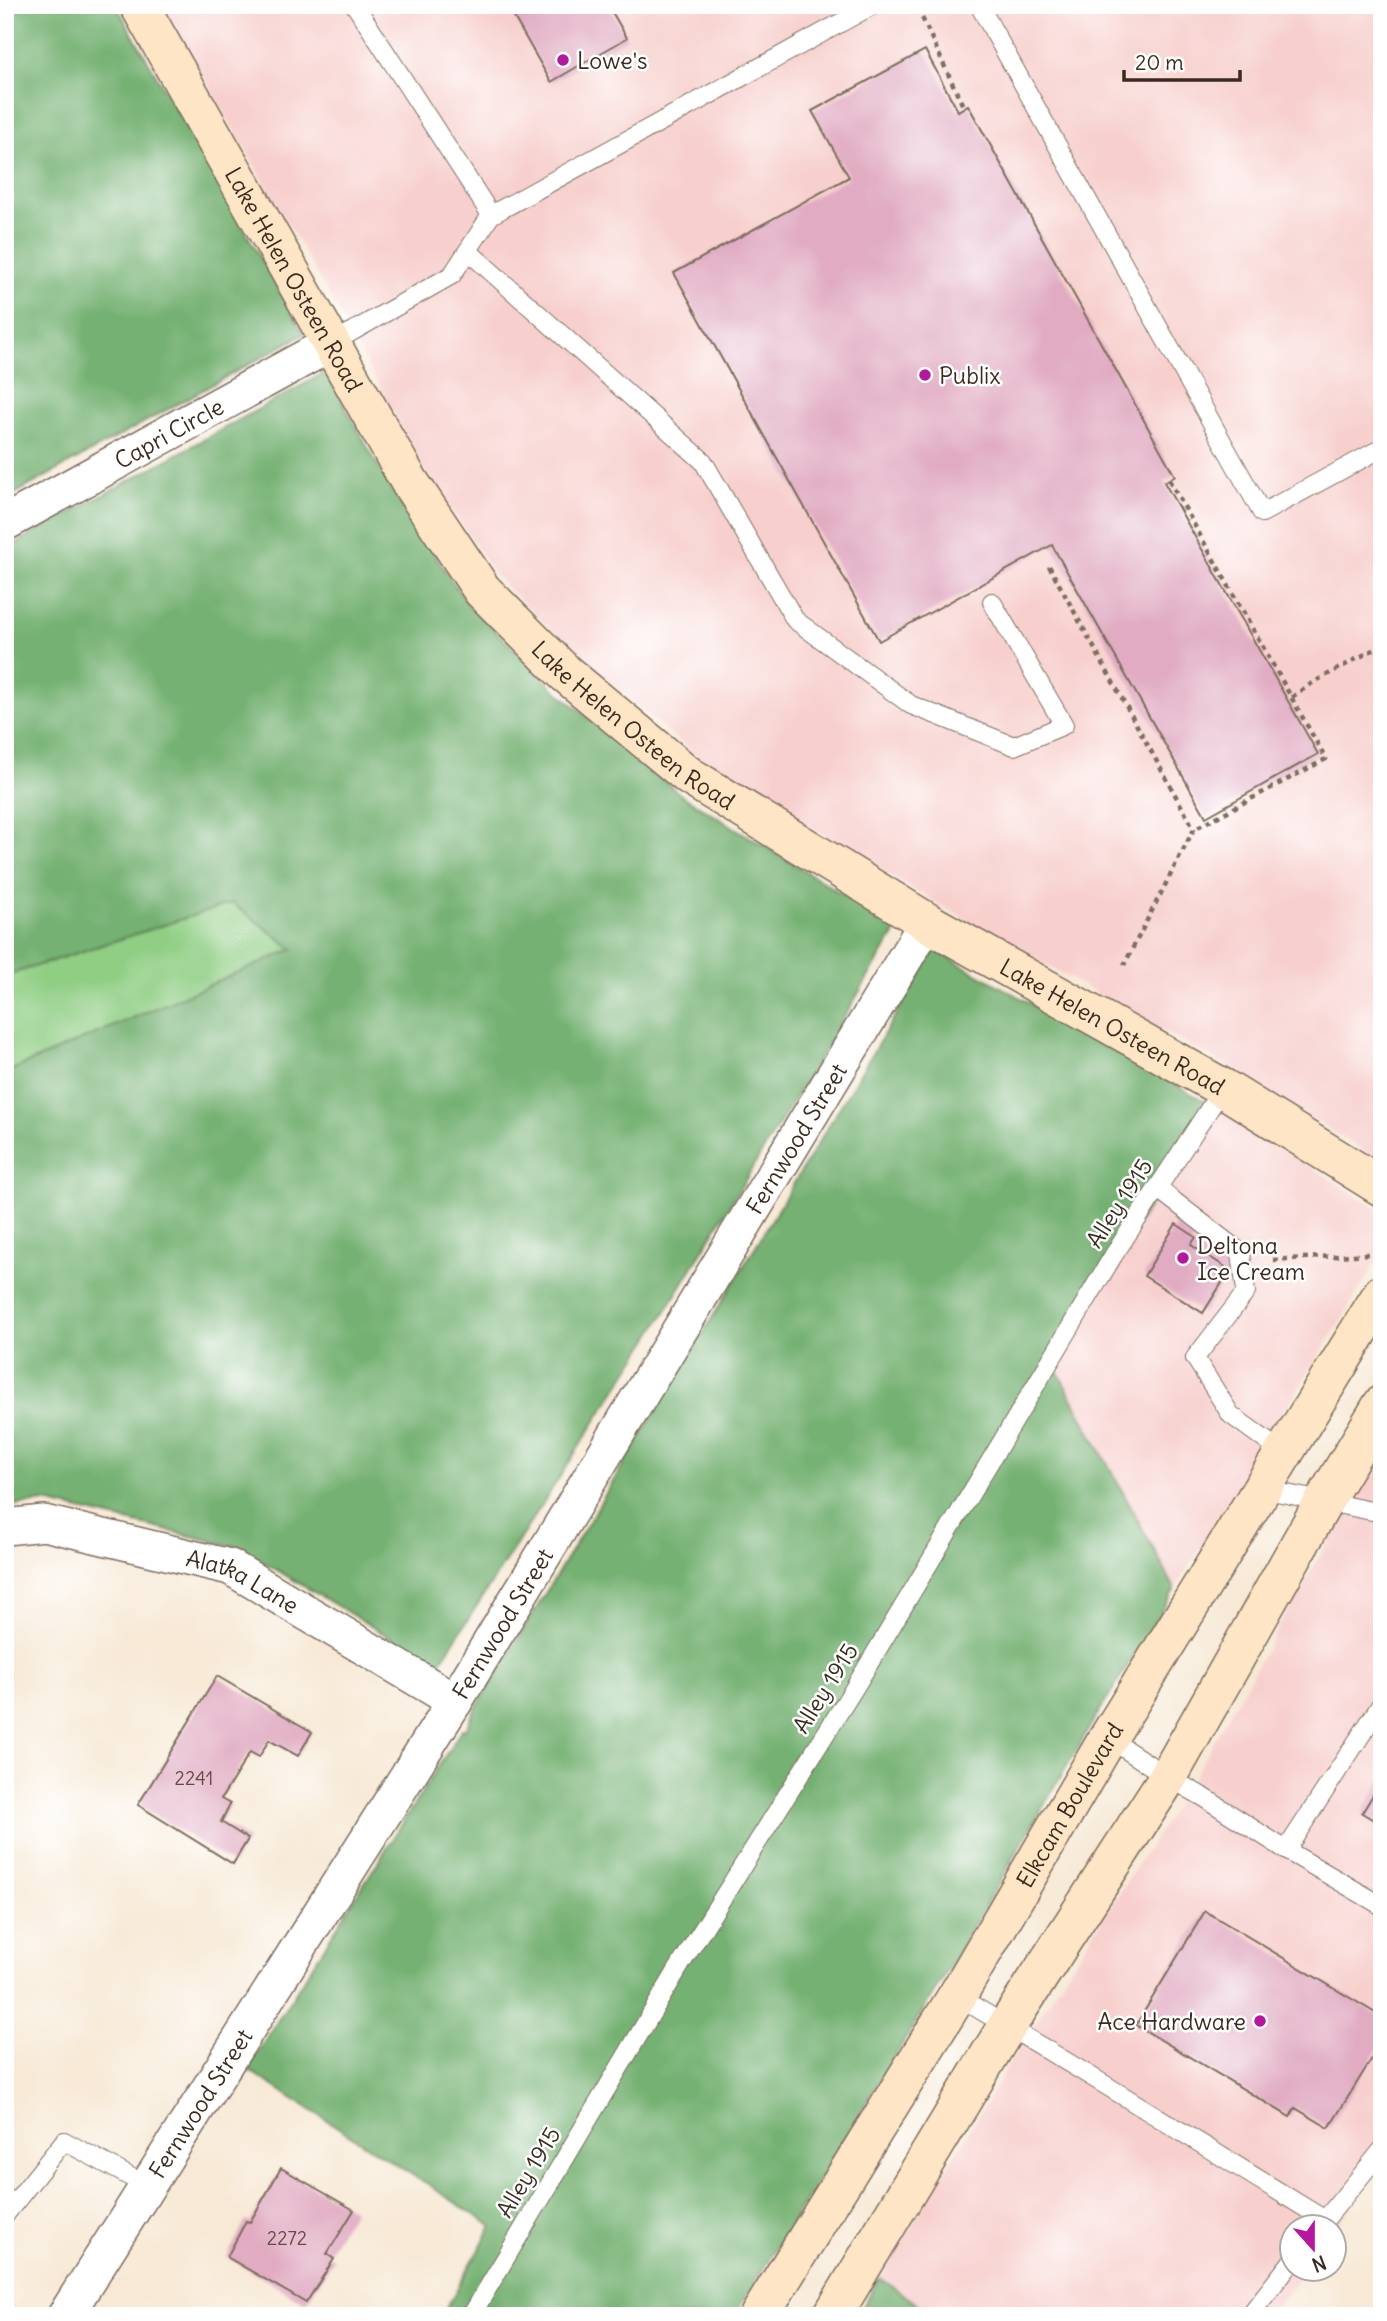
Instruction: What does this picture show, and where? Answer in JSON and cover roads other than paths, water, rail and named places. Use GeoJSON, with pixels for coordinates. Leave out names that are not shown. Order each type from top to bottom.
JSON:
{"type":"FeatureCollection","features":[{"type":"Feature","properties":{"kind":"street","name":"Lake Helen Osteen Road"},"geometry":{"type":"LineString","coordinates":[[139,5],[409,481],[482,590],[565,673],[690,776],[927,922],[1223,1088],[1382,1186]]}},
{"type":"Feature","properties":{"kind":"street","name":"Capri Circle"},"geometry":{"type":"LineString","coordinates":[[5,523],[332,343]]}},
{"type":"Feature","properties":{"kind":"street","name":"Fernwood Street"},"geometry":{"type":"LineString","coordinates":[[65,2316],[455,1700],[927,922]]}},
{"type":"Feature","properties":{"kind":"street","name":"Elkcam Boulevard"},"geometry":{"type":"LineString","coordinates":[[759,2316],[957,1996],[1108,1738],[1382,1294]]}},
{"type":"Feature","properties":{"kind":"street"},"geometry":{"type":"LineString","coordinates":[[832,2316],[1007,2026],[1168,1777],[1324,1501],[1382,1405]]}},
{"type":"Feature","properties":{"kind":"street","name":"Alatka Lane"},"geometry":{"type":"LineString","coordinates":[[5,1527],[44,1523],[230,1567],[455,1700]]}},
{"type":"Feature","properties":{"kind":"lane"},"geometry":{"type":"LineString","coordinates":[[355,5],[491,215]]}},
{"type":"Feature","properties":{"kind":"lane"},"geometry":{"type":"LineString","coordinates":[[332,343],[452,275],[491,215],[873,5]]}},
{"type":"Feature","properties":{"kind":"lane"},"geometry":{"type":"LineString","coordinates":[[978,5],[1262,513],[1382,448]]}},
{"type":"Feature","properties":{"kind":"lane"},"geometry":{"type":"LineString","coordinates":[[468,251],[703,461],[795,620],[911,705],[1014,746],[1064,725],[992,602]]}},
{"type":"Feature","properties":{"kind":"lane","name":"Alley 1915"},"geometry":{"type":"LineString","coordinates":[[471,2316],[681,1964],[855,1687],[1114,1256],[1223,1088]]}},
{"type":"Feature","properties":{"kind":"lane"},"geometry":{"type":"LineString","coordinates":[[1157,1188],[1241,1253],[1246,1292],[1195,1358],[1231,1415],[1283,1453]]}},
{"type":"Feature","properties":{"kind":"lane"},"geometry":{"type":"LineString","coordinates":[[1262,1489],[1382,1513]]}},
{"type":"Feature","properties":{"kind":"lane"},"geometry":{"type":"LineString","coordinates":[[1286,1850],[1382,1703]]}},
{"type":"Feature","properties":{"kind":"lane"},"geometry":{"type":"LineString","coordinates":[[1108,1738],[1286,1850],[1382,1906]]}},
{"type":"Feature","properties":{"kind":"lane"},"geometry":{"type":"LineString","coordinates":[[957,1996],[1305,2212]]}},
{"type":"Feature","properties":{"kind":"lane"},"geometry":{"type":"LineString","coordinates":[[5,2215],[64,2141],[147,2186]]}},
{"type":"Feature","properties":{"kind":"lane"},"geometry":{"type":"LineString","coordinates":[[1332,2212],[1382,2150]]}},
{"type":"Feature","properties":{"kind":"lane"},"geometry":{"type":"LineString","coordinates":[[1249,2316],[1278,2280]]}},
{"type":"Feature","properties":{"kind":"place","name":"Lowe's"},"geometry":{"type":"Point","coordinates":[563,60]}},
{"type":"Feature","properties":{"kind":"place","name":"Publix"},"geometry":{"type":"Point","coordinates":[925,375]}},
{"type":"Feature","properties":{"kind":"place","name":"Deltona Ice Cream"},"geometry":{"type":"Point","coordinates":[1183,1258]}},
{"type":"Feature","properties":{"kind":"place","name":"Ace Hardware"},"geometry":{"type":"Point","coordinates":[1260,2021]}}]}
